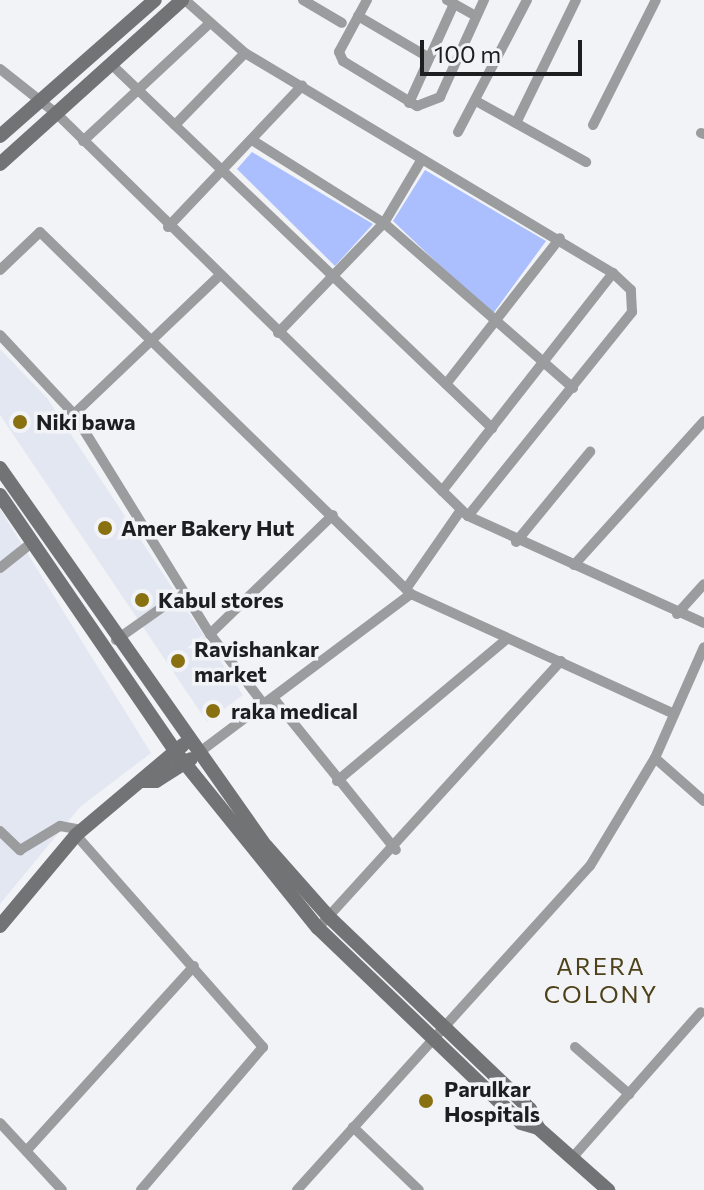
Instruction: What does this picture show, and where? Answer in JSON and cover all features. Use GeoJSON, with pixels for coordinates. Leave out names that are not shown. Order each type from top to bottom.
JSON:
{"type":"FeatureCollection","features":[{"type":"Feature","properties":{"kind":"main road"},"geometry":{"type":"LineString","coordinates":[[0,136],[155,0]]}},
{"type":"Feature","properties":{"kind":"main road"},"geometry":{"type":"LineString","coordinates":[[0,164],[183,0]]}},
{"type":"Feature","properties":{"kind":"main road"},"geometry":{"type":"LineString","coordinates":[[0,468],[116,640],[186,752]]}},
{"type":"Feature","properties":{"kind":"main road"},"geometry":{"type":"LineString","coordinates":[[0,495],[186,752],[323,923],[433,1042],[521,1123],[538,1128],[608,1190]]}},
{"type":"Feature","properties":{"kind":"main road"},"geometry":{"type":"LineString","coordinates":[[0,926],[79,833],[142,781],[186,752]]}},
{"type":"Feature","properties":{"kind":"main road"},"geometry":{"type":"LineString","coordinates":[[323,923],[530,1109],[538,1128]]}},
{"type":"Feature","properties":{"kind":"street"},"geometry":{"type":"LineString","coordinates":[[183,0],[245,53],[560,238],[613,273],[631,290],[632,312],[573,388],[464,513],[409,591],[269,703],[186,752]]}},
{"type":"Feature","properties":{"kind":"street"},"geometry":{"type":"LineString","coordinates":[[303,0],[320,4],[342,23]]}},
{"type":"Feature","properties":{"kind":"street"},"geometry":{"type":"LineString","coordinates":[[367,0],[339,52],[343,61],[409,103],[430,106],[440,97],[484,0]]}},
{"type":"Feature","properties":{"kind":"street"},"geometry":{"type":"LineString","coordinates":[[458,132],[527,0]]}},
{"type":"Feature","properties":{"kind":"street"},"geometry":{"type":"LineString","coordinates":[[516,123],[576,0]]}},
{"type":"Feature","properties":{"kind":"street"},"geometry":{"type":"LineString","coordinates":[[593,125],[656,0]]}},
{"type":"Feature","properties":{"kind":"street"},"geometry":{"type":"LineString","coordinates":[[409,103],[450,2],[476,16]]}},
{"type":"Feature","properties":{"kind":"street"},"geometry":{"type":"LineString","coordinates":[[358,16],[428,57]]}},
{"type":"Feature","properties":{"kind":"street"},"geometry":{"type":"LineString","coordinates":[[83,141],[209,24]]}},
{"type":"Feature","properties":{"kind":"street"},"geometry":{"type":"LineString","coordinates":[[175,125],[245,53]]}},
{"type":"Feature","properties":{"kind":"street"},"geometry":{"type":"LineString","coordinates":[[112,65],[492,428]]}},
{"type":"Feature","properties":{"kind":"street"},"geometry":{"type":"LineString","coordinates":[[0,69],[57,114],[218,277],[464,513],[516,542],[574,565],[677,614],[704,623]]}},
{"type":"Feature","properties":{"kind":"street"},"geometry":{"type":"LineString","coordinates":[[168,227],[302,86]]}},
{"type":"Feature","properties":{"kind":"street"},"geometry":{"type":"LineString","coordinates":[[476,101],[586,162]]}},
{"type":"Feature","properties":{"kind":"street"},"geometry":{"type":"LineString","coordinates":[[252,140],[384,223],[495,326],[573,388]]}},
{"type":"Feature","properties":{"kind":"street"},"geometry":{"type":"LineString","coordinates":[[278,333],[384,223],[422,159]]}},
{"type":"Feature","properties":{"kind":"street"},"geometry":{"type":"LineString","coordinates":[[0,270],[40,232],[409,591],[674,714]]}},
{"type":"Feature","properties":{"kind":"street"},"geometry":{"type":"LineString","coordinates":[[446,384],[495,326],[560,238]]}},
{"type":"Feature","properties":{"kind":"street"},"geometry":{"type":"LineString","coordinates":[[442,491],[613,273]]}},
{"type":"Feature","properties":{"kind":"street"},"geometry":{"type":"LineString","coordinates":[[74,414],[218,277]]}},
{"type":"Feature","properties":{"kind":"street"},"geometry":{"type":"LineString","coordinates":[[0,335],[74,414],[210,634],[396,850]]}},
{"type":"Feature","properties":{"kind":"street"},"geometry":{"type":"LineString","coordinates":[[574,565],[704,421]]}},
{"type":"Feature","properties":{"kind":"street"},"geometry":{"type":"LineString","coordinates":[[516,542],[590,452]]}},
{"type":"Feature","properties":{"kind":"street"},"geometry":{"type":"LineString","coordinates":[[210,634],[333,515]]}},
{"type":"Feature","properties":{"kind":"street"},"geometry":{"type":"LineString","coordinates":[[0,568],[34,541]]}},
{"type":"Feature","properties":{"kind":"street"},"geometry":{"type":"LineString","coordinates":[[677,614],[704,584]]}},
{"type":"Feature","properties":{"kind":"street"},"geometry":{"type":"LineString","coordinates":[[116,640],[184,592]]}},
{"type":"Feature","properties":{"kind":"street"},"geometry":{"type":"LineString","coordinates":[[337,781],[507,639]]}},
{"type":"Feature","properties":{"kind":"street"},"geometry":{"type":"LineString","coordinates":[[297,1190],[590,866],[655,758],[704,647]]}},
{"type":"Feature","properties":{"kind":"street"},"geometry":{"type":"LineString","coordinates":[[323,923],[396,850],[561,661]]}},
{"type":"Feature","properties":{"kind":"street"},"geometry":{"type":"LineString","coordinates":[[655,758],[704,801]]}},
{"type":"Feature","properties":{"kind":"street"},"geometry":{"type":"LineString","coordinates":[[0,831],[20,850],[60,826],[79,833],[194,966],[263,1052],[141,1190]]}},
{"type":"Feature","properties":{"kind":"street"},"geometry":{"type":"LineString","coordinates":[[28,1149],[194,966]]}},
{"type":"Feature","properties":{"kind":"street"},"geometry":{"type":"LineString","coordinates":[[573,1157],[703,1012]]}},
{"type":"Feature","properties":{"kind":"street"},"geometry":{"type":"LineString","coordinates":[[575,1047],[629,1094]]}},
{"type":"Feature","properties":{"kind":"street"},"geometry":{"type":"LineString","coordinates":[[0,1123],[28,1149],[62,1190]]}},
{"type":"Feature","properties":{"kind":"street"},"geometry":{"type":"LineString","coordinates":[[353,1127],[419,1190]]}},
{"type":"Feature","properties":{"kind":"shaded area"},"geometry":{"type":"Polygon","coordinates":[[[252,152],[373,224],[335,266],[237,169],[252,152]]]}},
{"type":"Feature","properties":{"kind":"shaded area"},"geometry":{"type":"Polygon","coordinates":[[[425,170],[546,241],[492,315],[393,221],[425,170]]]}},
{"type":"Feature","properties":{"kind":"shaded area"},"geometry":{"type":"Polygon","coordinates":[[[0,349],[47,398],[243,695],[207,722],[0,415],[0,349]]]}},
{"type":"Feature","properties":{"kind":"shaded area"},"geometry":{"type":"Polygon","coordinates":[[[0,509],[151,753],[80,807],[0,904],[0,509]]]}},
{"type":"Feature","properties":{"kind":"place","name":"Niki bawa"},"geometry":{"type":"Point","coordinates":[20,422]}},
{"type":"Feature","properties":{"kind":"place","name":"Amer Bakery Hut"},"geometry":{"type":"Point","coordinates":[105,528]}},
{"type":"Feature","properties":{"kind":"place","name":"Kabul stores"},"geometry":{"type":"Point","coordinates":[142,600]}},
{"type":"Feature","properties":{"kind":"place","name":"Ravishankar market"},"geometry":{"type":"Point","coordinates":[178,661]}},
{"type":"Feature","properties":{"kind":"place","name":"raka medical"},"geometry":{"type":"Point","coordinates":[213,711]}},
{"type":"Feature","properties":{"kind":"place","name":"Parulkar Hospitals"},"geometry":{"type":"Point","coordinates":[426,1101]}},
{"type":"Feature","properties":{"kind":"district","name":"ARERA COLONY"},"geometry":{"type":"Point","coordinates":[601,980]}}]}
